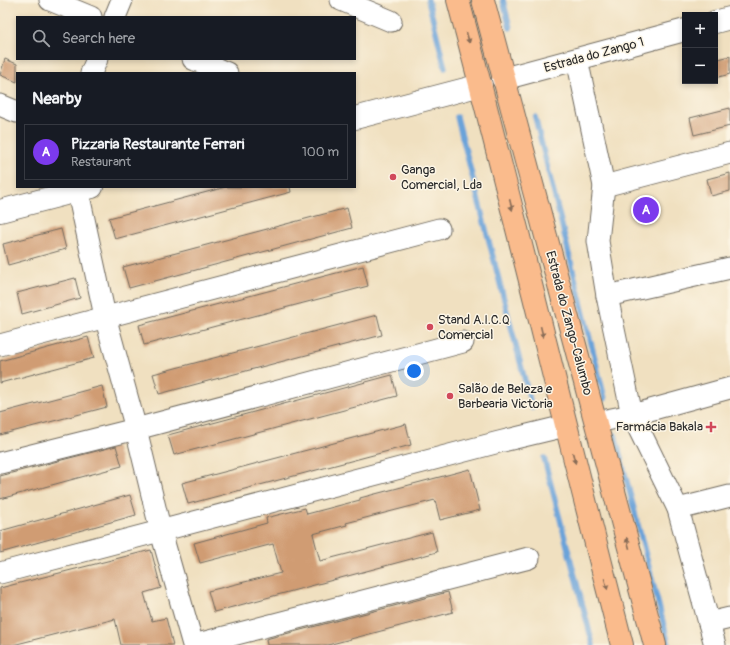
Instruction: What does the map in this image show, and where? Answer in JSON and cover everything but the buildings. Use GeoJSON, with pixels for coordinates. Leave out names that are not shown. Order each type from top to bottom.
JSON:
{"type":"FeatureCollection","features":[{"type":"Feature","properties":{"kind":"main road","name":"Estrada do Zango-Calumbo"},"geometry":{"type":"LineString","coordinates":[[458,0],[481,85],[565,426],[622,645]]}},
{"type":"Feature","properties":{"kind":"main road","name":"Estrada do Zango-Calumbo"},"geometry":{"type":"LineString","coordinates":[[483,0],[655,645]]}},
{"type":"Feature","properties":{"kind":"street"},"geometry":{"type":"LineString","coordinates":[[50,0],[89,16]]}},
{"type":"Feature","properties":{"kind":"street"},"geometry":{"type":"LineString","coordinates":[[115,16],[122,0]]}},
{"type":"Feature","properties":{"kind":"street"},"geometry":{"type":"LineString","coordinates":[[341,0],[391,21]]}},
{"type":"Feature","properties":{"kind":"street"},"geometry":{"type":"LineString","coordinates":[[718,21],[730,18]]}},
{"type":"Feature","properties":{"kind":"street","name":"Estrada do Zango 1"},"geometry":{"type":"LineString","coordinates":[[503,79],[682,31]]}},
{"type":"Feature","properties":{"kind":"street"},"geometry":{"type":"LineString","coordinates":[[577,59],[604,186],[598,241],[607,296],[632,415],[678,509],[715,645]]}},
{"type":"Feature","properties":{"kind":"street"},"geometry":{"type":"LineString","coordinates":[[91,72],[97,60]]}},
{"type":"Feature","properties":{"kind":"street"},"geometry":{"type":"LineString","coordinates":[[195,60],[225,72]]}},
{"type":"Feature","properties":{"kind":"street"},"geometry":{"type":"LineString","coordinates":[[356,118],[481,85]]}},
{"type":"Feature","properties":{"kind":"street"},"geometry":{"type":"LineString","coordinates":[[0,105],[16,112]]}},
{"type":"Feature","properties":{"kind":"street"},"geometry":{"type":"LineString","coordinates":[[604,186],[730,153]]}},
{"type":"Feature","properties":{"kind":"street"},"geometry":{"type":"LineString","coordinates":[[0,211],[82,188],[105,316],[136,429],[161,532],[193,645],[529,558]]}},
{"type":"Feature","properties":{"kind":"street"},"geometry":{"type":"LineString","coordinates":[[0,345],[105,316],[439,229]]}},
{"type":"Feature","properties":{"kind":"street"},"geometry":{"type":"LineString","coordinates":[[607,296],[730,268]]}},
{"type":"Feature","properties":{"kind":"street"},"geometry":{"type":"LineString","coordinates":[[0,463],[136,429],[463,342]]}},
{"type":"Feature","properties":{"kind":"street"},"geometry":{"type":"LineString","coordinates":[[596,422],[632,415],[730,388]]}},
{"type":"Feature","properties":{"kind":"street"},"geometry":{"type":"LineString","coordinates":[[0,573],[565,426]]}},
{"type":"Feature","properties":{"kind":"street"},"geometry":{"type":"LineString","coordinates":[[678,509],[730,496]]}},
{"type":"Feature","properties":{"kind":"street"},"geometry":{"type":"LineString","coordinates":[[709,623],[730,618]]}},
{"type":"Feature","properties":{"kind":"waterway"},"geometry":{"type":"LineString","coordinates":[[428,0],[445,68]]}},
{"type":"Feature","properties":{"kind":"waterway"},"geometry":{"type":"LineString","coordinates":[[503,0],[510,28]]}},
{"type":"Feature","properties":{"kind":"waterway"},"geometry":{"type":"LineString","coordinates":[[457,117],[532,408]]}},
{"type":"Feature","properties":{"kind":"waterway"},"geometry":{"type":"LineString","coordinates":[[535,117],[605,399]]}},
{"type":"Feature","properties":{"kind":"waterway"},"geometry":{"type":"LineString","coordinates":[[615,435],[669,645]]}},
{"type":"Feature","properties":{"kind":"waterway"},"geometry":{"type":"LineString","coordinates":[[544,458],[593,645]]}},
{"type":"Feature","properties":{"kind":"place","name":"Ganga Comercial, Lda"},"geometry":{"type":"Point","coordinates":[393,177]}},
{"type":"Feature","properties":{"kind":"place","name":"Pizzaria Restaurante Ferrari"},"geometry":{"type":"Point","coordinates":[646,210]}},
{"type":"Feature","properties":{"kind":"place","name":"Stand A.I.C.Q Comercial"},"geometry":{"type":"Point","coordinates":[430,327]}},
{"type":"Feature","properties":{"kind":"place","name":"Salão de Beleza e Barbearia Victoria"},"geometry":{"type":"Point","coordinates":[450,396]}},
{"type":"Feature","properties":{"kind":"place","name":"Farmácia Bakala"},"geometry":{"type":"Point","coordinates":[711,427]}}]}
